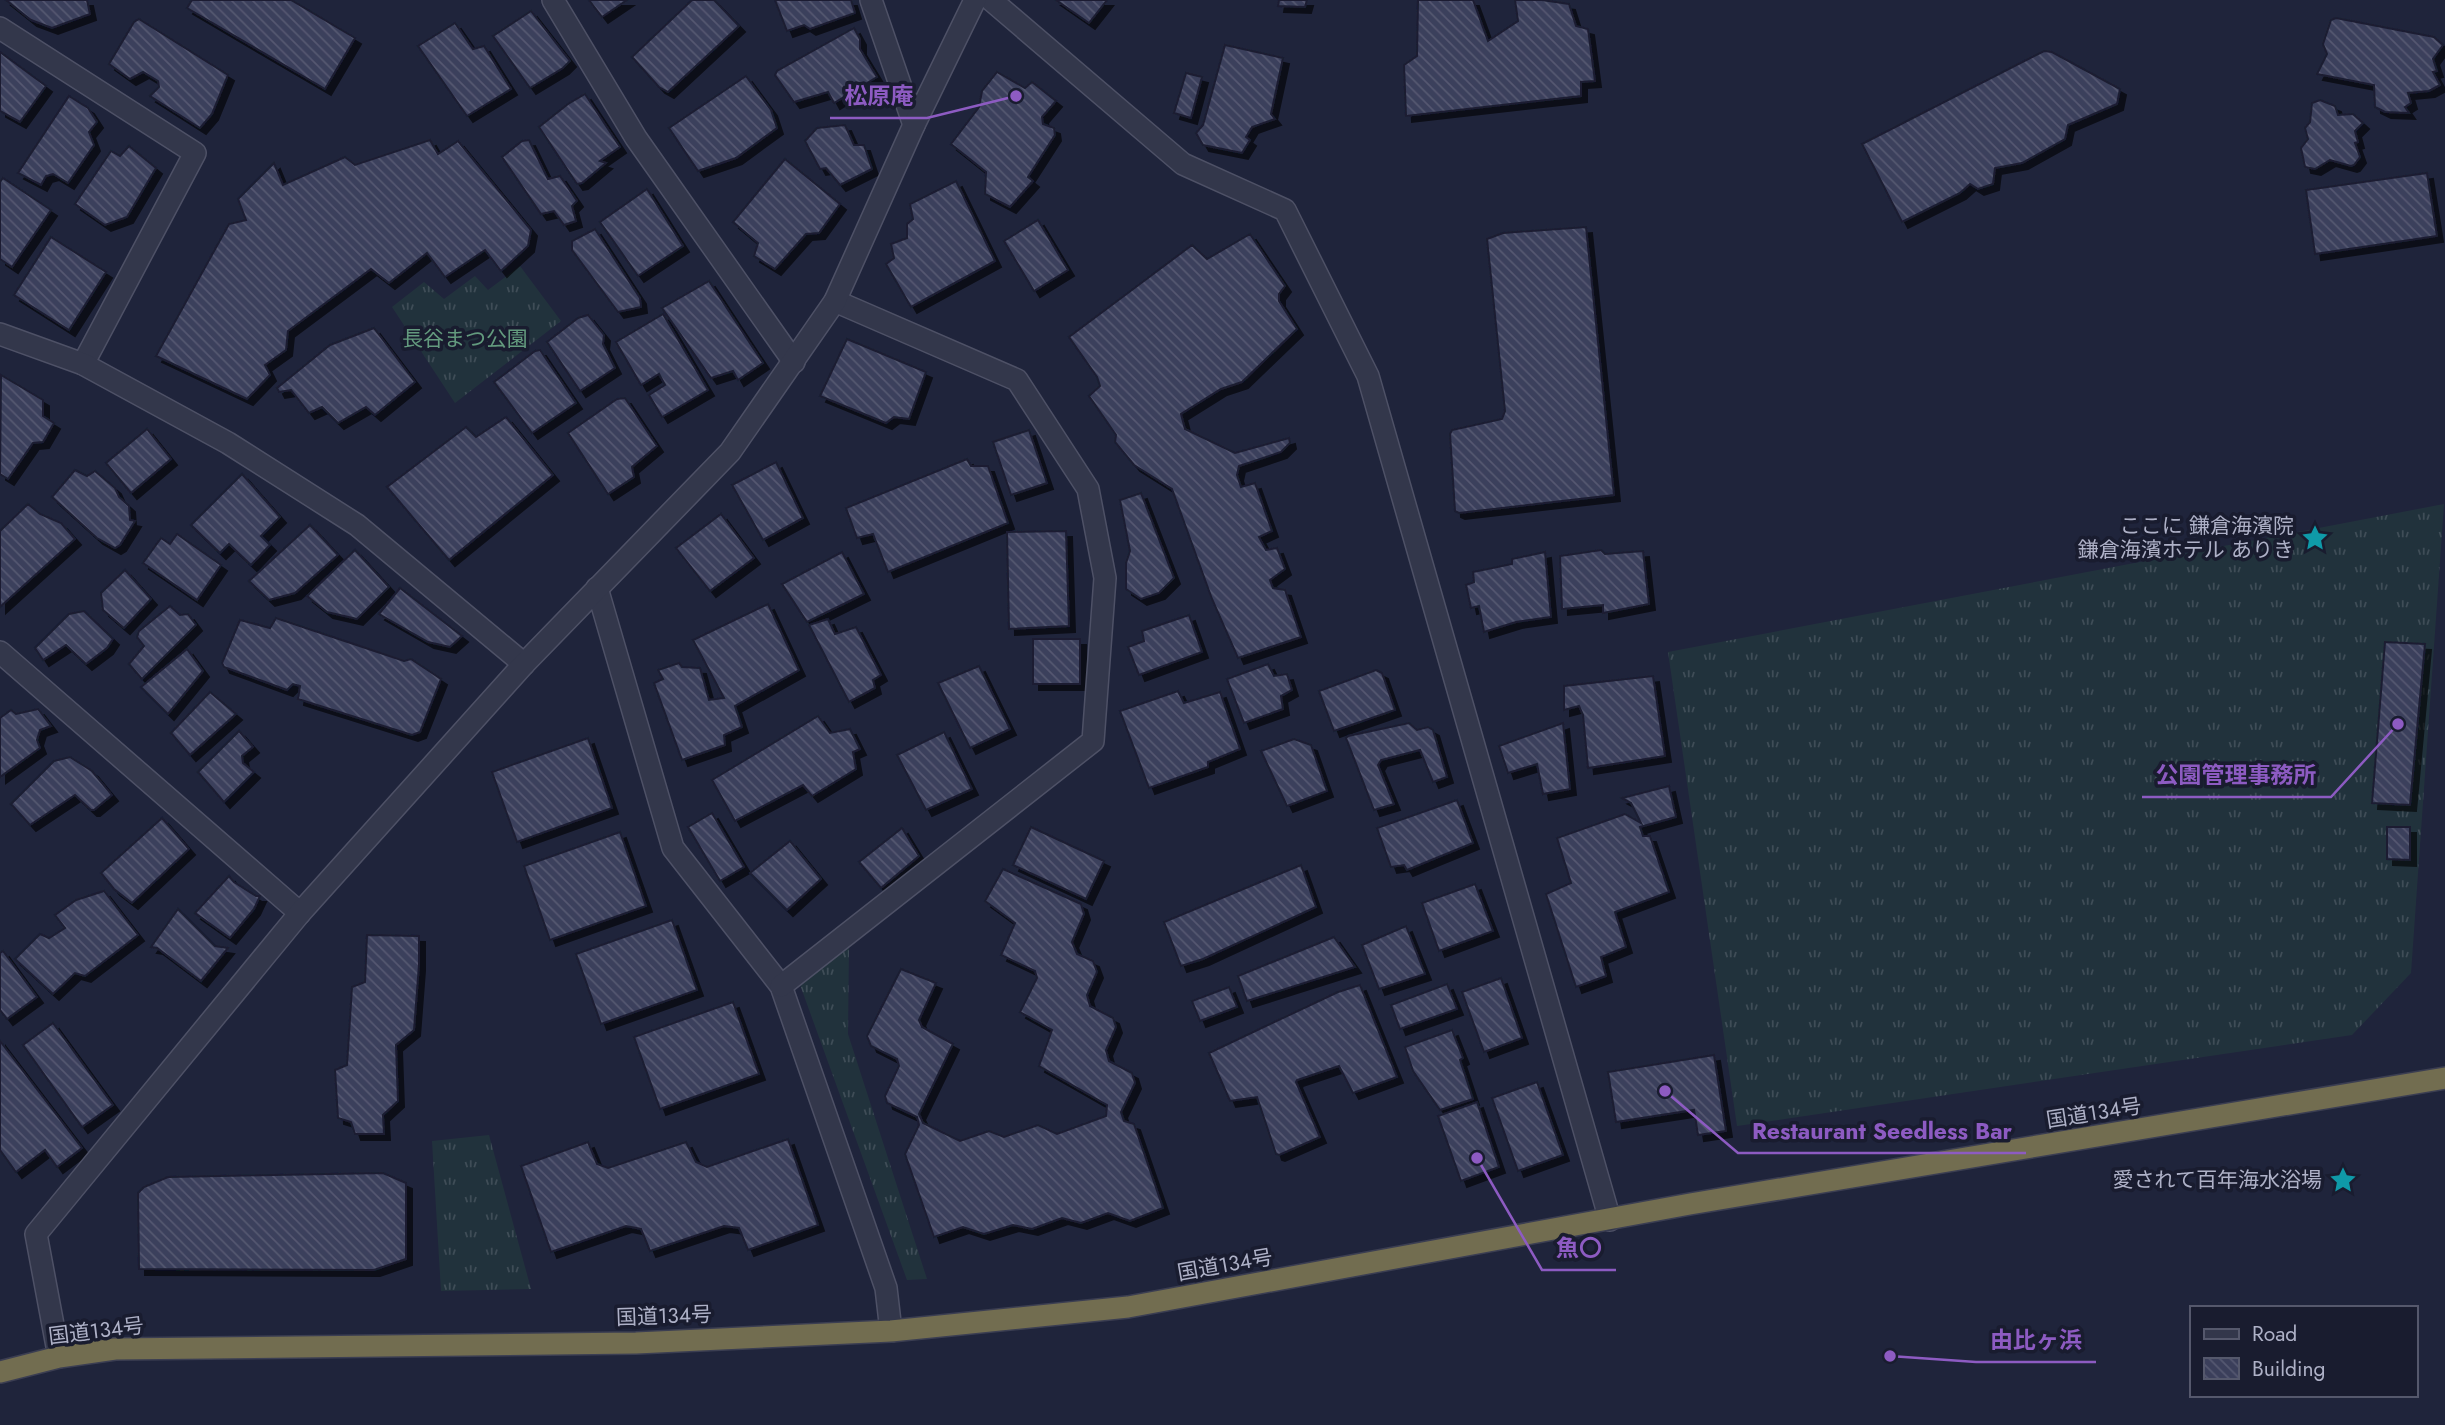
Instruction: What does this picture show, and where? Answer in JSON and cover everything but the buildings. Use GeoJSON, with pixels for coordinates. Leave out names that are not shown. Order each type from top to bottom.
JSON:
{"type":"FeatureCollection","features":[{"type":"Feature","properties":{"kind":"highway","name":"国道134号"},"geometry":{"type":"LineString","coordinates":[[0,1372],[59,1357],[115,1349],[636,1343],[891,1331],[1128,1307],[1690,1204],[2445,1078]]}},
{"type":"Feature","properties":{"kind":"street"},"geometry":{"type":"LineString","coordinates":[[554,0],[636,138],[793,362]]}},
{"type":"Feature","properties":{"kind":"street"},"geometry":{"type":"LineString","coordinates":[[871,0],[914,125]]}},
{"type":"Feature","properties":{"kind":"street"},"geometry":{"type":"LineString","coordinates":[[59,1357],[36,1234],[300,914],[524,664],[730,452],[835,301],[914,125],[975,0]]}},
{"type":"Feature","properties":{"kind":"street"},"geometry":{"type":"LineString","coordinates":[[991,0],[1183,164],[1285,210],[1368,376],[1610,1220]]}},
{"type":"Feature","properties":{"kind":"street"},"geometry":{"type":"LineString","coordinates":[[0,28],[195,153],[83,364]]}},
{"type":"Feature","properties":{"kind":"street"},"geometry":{"type":"LineString","coordinates":[[781,986],[1093,741],[1105,578],[1088,489],[1017,380],[835,301]]}},
{"type":"Feature","properties":{"kind":"street"},"geometry":{"type":"LineString","coordinates":[[0,334],[83,364],[228,443],[357,525],[524,664]]}},
{"type":"Feature","properties":{"kind":"street"},"geometry":{"type":"LineString","coordinates":[[597,588],[673,848],[781,986],[886,1288],[891,1331]]}},
{"type":"Feature","properties":{"kind":"street"},"geometry":{"type":"LineString","coordinates":[[0,652],[300,914]]}},
{"type":"Feature","properties":{"kind":"green space","name":"長谷まつ公園"},"geometry":{"type":"Polygon","coordinates":[[[520,266],[561,321],[455,403],[392,307],[424,282],[444,299],[475,276],[488,290],[520,266]]]}},
{"type":"Feature","properties":{"kind":"green space"},"geometry":{"type":"Polygon","coordinates":[[[2444,504],[2411,973],[2352,1035],[1737,1126],[1668,652],[2444,504]]]}},
{"type":"Feature","properties":{"kind":"green space"},"geometry":{"type":"Polygon","coordinates":[[[849,947],[848,1034],[927,1279],[907,1280],[799,982],[849,947]]]}},
{"type":"Feature","properties":{"kind":"green space"},"geometry":{"type":"Polygon","coordinates":[[[489,1135],[531,1289],[441,1291],[432,1141],[489,1135]]]}},
{"type":"Feature","properties":{"kind":"place","name":"松原庵"},"geometry":{"type":"Point","coordinates":[1016,96]}},
{"type":"Feature","properties":{"kind":"place","name":"ここに 鎌倉海濱院 鎌倉海濱ホテル ありき"},"geometry":{"type":"Point","coordinates":[2315,538]}},
{"type":"Feature","properties":{"kind":"place","name":"公園管理事務所"},"geometry":{"type":"Point","coordinates":[2398,724]}},
{"type":"Feature","properties":{"kind":"place","name":"Restaurant Seedless Bar"},"geometry":{"type":"Point","coordinates":[1665,1091]}},
{"type":"Feature","properties":{"kind":"place","name":"魚〇"},"geometry":{"type":"Point","coordinates":[1477,1158]}},
{"type":"Feature","properties":{"kind":"place","name":"愛されて百年海水浴場"},"geometry":{"type":"Point","coordinates":[2343,1180]}},
{"type":"Feature","properties":{"kind":"place","name":"由比ヶ浜"},"geometry":{"type":"Point","coordinates":[1890,1356]}}]}
